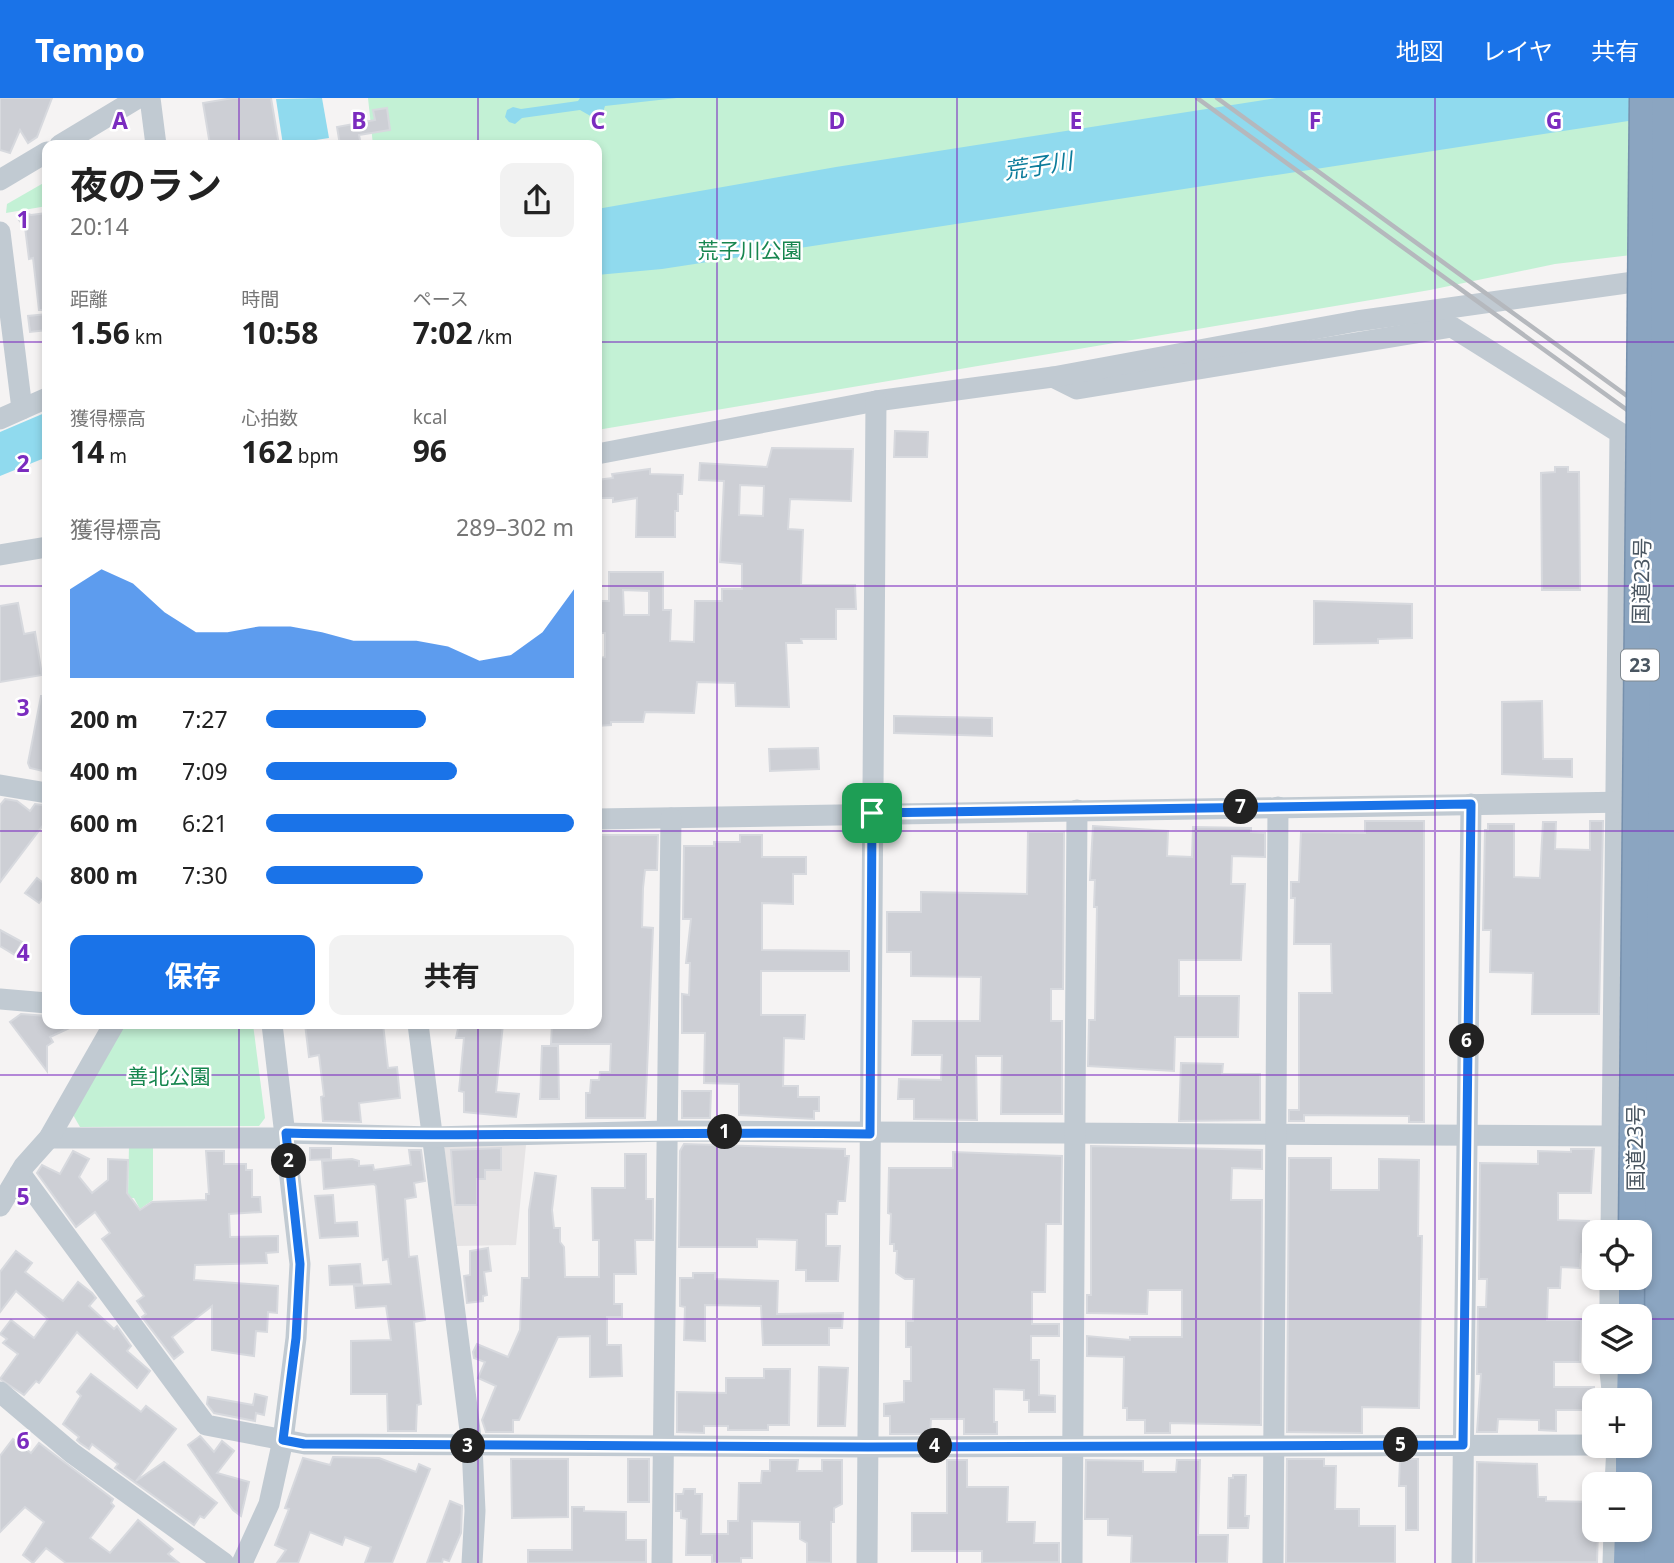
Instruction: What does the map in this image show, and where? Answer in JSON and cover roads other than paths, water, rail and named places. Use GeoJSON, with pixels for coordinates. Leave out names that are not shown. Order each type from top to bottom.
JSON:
{"type":"FeatureCollection","features":[{"type":"Feature","properties":{"kind":"highway","name":"国道23号"},"geometry":{"type":"LineString","coordinates":[[1634,1220],[1645,98]]}},
{"type":"Feature","properties":{"kind":"highway","name":"国道23号"},"geometry":{"type":"LineString","coordinates":[[1647,1304],[1668,98]]}},
{"type":"Feature","properties":{"kind":"highway","name":"国道23号"},"geometry":{"type":"LineString","coordinates":[[1647,1374],[1659,1563]]}},
{"type":"Feature","properties":{"kind":"highway"},"geometry":{"type":"LineString","coordinates":[[1629,1563],[1630,1542]]}},
{"type":"Feature","properties":{"kind":"street"},"geometry":{"type":"LineString","coordinates":[[68,140],[138,98]]}},
{"type":"Feature","properties":{"kind":"street"},"geometry":{"type":"LineString","coordinates":[[150,98],[155,140]]}},
{"type":"Feature","properties":{"kind":"street"},"geometry":{"type":"LineString","coordinates":[[0,180],[42,155]]}},
{"type":"Feature","properties":{"kind":"street"},"geometry":{"type":"LineString","coordinates":[[0,232],[3,300],[22,409]]}},
{"type":"Feature","properties":{"kind":"street"},"geometry":{"type":"LineString","coordinates":[[602,453],[876,401],[1053,377],[1357,321],[1674,276]]}},
{"type":"Feature","properties":{"kind":"street"},"geometry":{"type":"LineString","coordinates":[[1053,377],[1077,389],[1452,327],[1620,433],[1611,1220]]}},
{"type":"Feature","properties":{"kind":"street"},"geometry":{"type":"LineString","coordinates":[[0,419],[42,400]]}},
{"type":"Feature","properties":{"kind":"street"},"geometry":{"type":"LineString","coordinates":[[867,1563],[876,401]]}},
{"type":"Feature","properties":{"kind":"street"},"geometry":{"type":"LineString","coordinates":[[0,555],[42,548]]}},
{"type":"Feature","properties":{"kind":"street"},"geometry":{"type":"LineString","coordinates":[[0,785],[42,792]]}},
{"type":"Feature","properties":{"kind":"street"},"geometry":{"type":"LineString","coordinates":[[602,819],[1674,802]]}},
{"type":"Feature","properties":{"kind":"street"},"geometry":{"type":"LineString","coordinates":[[1462,1563],[1471,804]]}},
{"type":"Feature","properties":{"kind":"street"},"geometry":{"type":"LineString","coordinates":[[1273,1563],[1278,807]]}},
{"type":"Feature","properties":{"kind":"street"},"geometry":{"type":"LineString","coordinates":[[1072,1563],[1077,810]]}},
{"type":"Feature","properties":{"kind":"street"},"geometry":{"type":"LineString","coordinates":[[662,1563],[671,818]]}},
{"type":"Feature","properties":{"kind":"street"},"geometry":{"type":"LineString","coordinates":[[0,999],[42,1003]]}},
{"type":"Feature","properties":{"kind":"street"},"geometry":{"type":"LineString","coordinates":[[0,1206],[10,1177],[48,1138],[111,1029]]}},
{"type":"Feature","properties":{"kind":"street"},"geometry":{"type":"LineString","coordinates":[[242,1563],[269,1504],[283,1440],[296,1338],[300,1264],[273,1029]]}},
{"type":"Feature","properties":{"kind":"street"},"geometry":{"type":"LineString","coordinates":[[419,1029],[472,1446],[475,1511],[472,1563]]}},
{"type":"Feature","properties":{"kind":"street"},"geometry":{"type":"LineString","coordinates":[[48,1138],[286,1135],[432,1137],[667,1131],[1612,1136]]}},
{"type":"Feature","properties":{"kind":"street"},"geometry":{"type":"LineString","coordinates":[[10,1177],[206,1425],[304,1444],[868,1447],[1072,1444],[1582,1445]]}},
{"type":"Feature","properties":{"kind":"street"},"geometry":{"type":"LineString","coordinates":[[0,1392],[72,1453],[224,1563]]}},
{"type":"Feature","properties":{"kind":"street"},"geometry":{"type":"LineString","coordinates":[[1670,1563],[1674,1444]]}},
{"type":"Feature","properties":{"kind":"street"},"geometry":{"type":"LineString","coordinates":[[1613,1563],[1614,1542]]}},
{"type":"Feature","properties":{"kind":"water"},"geometry":{"type":"Polygon","coordinates":[[[322,98],[329,138],[282,140],[276,99],[322,98]]]}},
{"type":"Feature","properties":{"kind":"water"},"geometry":{"type":"Polygon","coordinates":[[[580,98],[677,98],[605,106],[603,112],[594,118],[580,110],[522,118],[515,124],[505,117],[507,110],[513,107],[521,109],[578,101],[580,98]]]}},
{"type":"Feature","properties":{"kind":"water","name":"荒子川"},"geometry":{"type":"Polygon","coordinates":[[[1276,98],[1674,98],[1674,114],[662,269],[602,275],[602,208],[836,167],[1276,98]]]}},
{"type":"Feature","properties":{"kind":"water"},"geometry":{"type":"Polygon","coordinates":[[[42,414],[42,459],[0,476],[0,432],[42,414]]]}},
{"type":"Feature","properties":{"kind":"railway"},"geometry":{"type":"LineString","coordinates":[[1197,98],[1674,444]]}},
{"type":"Feature","properties":{"kind":"railway"},"geometry":{"type":"LineString","coordinates":[[1217,98],[1674,430]]}},
{"type":"Feature","properties":{"kind":"park label","name":"荒子川公園"},"geometry":{"type":"Point","coordinates":[750,250]}},
{"type":"Feature","properties":{"kind":"park label","name":"善北公園"},"geometry":{"type":"Point","coordinates":[169,1076]}}]}
